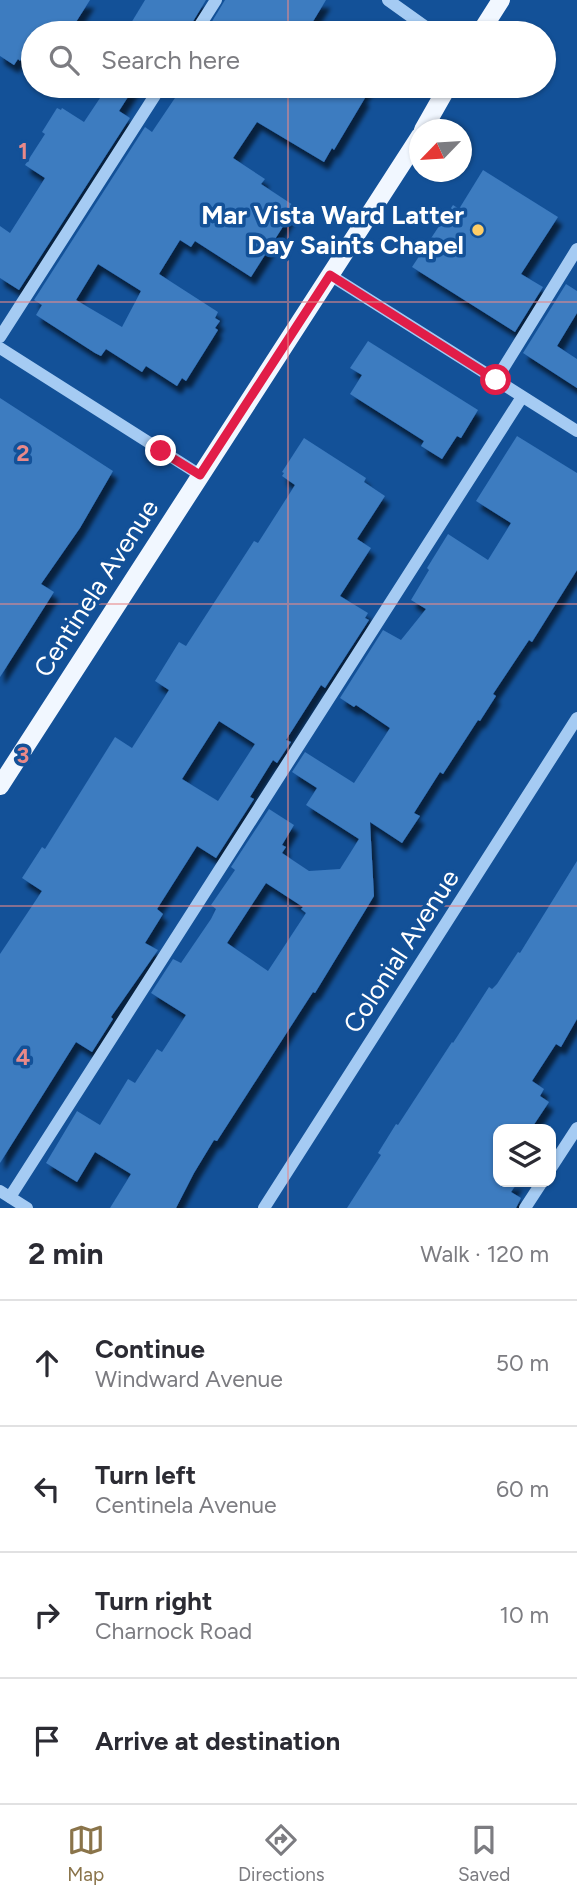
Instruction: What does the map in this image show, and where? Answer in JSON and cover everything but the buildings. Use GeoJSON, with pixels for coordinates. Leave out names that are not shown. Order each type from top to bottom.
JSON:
{"type":"FeatureCollection","features":[{"type":"Feature","properties":{"kind":"main road"},"geometry":{"type":"LineString","coordinates":[[488,21],[501,0]]}},
{"type":"Feature","properties":{"kind":"main road"},"geometry":{"type":"LineString","coordinates":[[429,119],[441,98]]}},
{"type":"Feature","properties":{"kind":"main road","name":"Centinela Avenue"},"geometry":{"type":"LineString","coordinates":[[0,786],[409,152]]}},
{"type":"Feature","properties":{"kind":"street"},"geometry":{"type":"LineString","coordinates":[[203,21],[216,0]]}},
{"type":"Feature","properties":{"kind":"street"},"geometry":{"type":"LineString","coordinates":[[388,0],[417,21]]}},
{"type":"Feature","properties":{"kind":"street"},"geometry":{"type":"LineString","coordinates":[[0,337],[153,98]]}},
{"type":"Feature","properties":{"kind":"street"},"geometry":{"type":"LineString","coordinates":[[496,380],[577,249]]}},
{"type":"Feature","properties":{"kind":"street"},"geometry":{"type":"LineString","coordinates":[[330,275],[577,431]]}},
{"type":"Feature","properties":{"kind":"street"},"geometry":{"type":"LineString","coordinates":[[0,348],[200,475]]}},
{"type":"Feature","properties":{"kind":"street"},"geometry":{"type":"LineString","coordinates":[[27,1208],[5,1194],[522,397]]}},
{"type":"Feature","properties":{"kind":"street","name":"Colonial Avenue"},"geometry":{"type":"LineString","coordinates":[[264,1208],[577,718]]}},
{"type":"Feature","properties":{"kind":"street"},"geometry":{"type":"LineString","coordinates":[[556,1160],[577,1128]]}},
{"type":"Feature","properties":{"kind":"street"},"geometry":{"type":"LineString","coordinates":[[525,1208],[539,1187]]}},
{"type":"Feature","properties":{"kind":"place","name":"Mar Vista Ward Latter Day Saints Chapel"},"geometry":{"type":"Point","coordinates":[478,230]}},
{"type":"Feature","properties":{"kind":"route"},"geometry":{"type":"LineString","coordinates":[[161,451],[200,475],[330,275],[496,380]]}}]}
